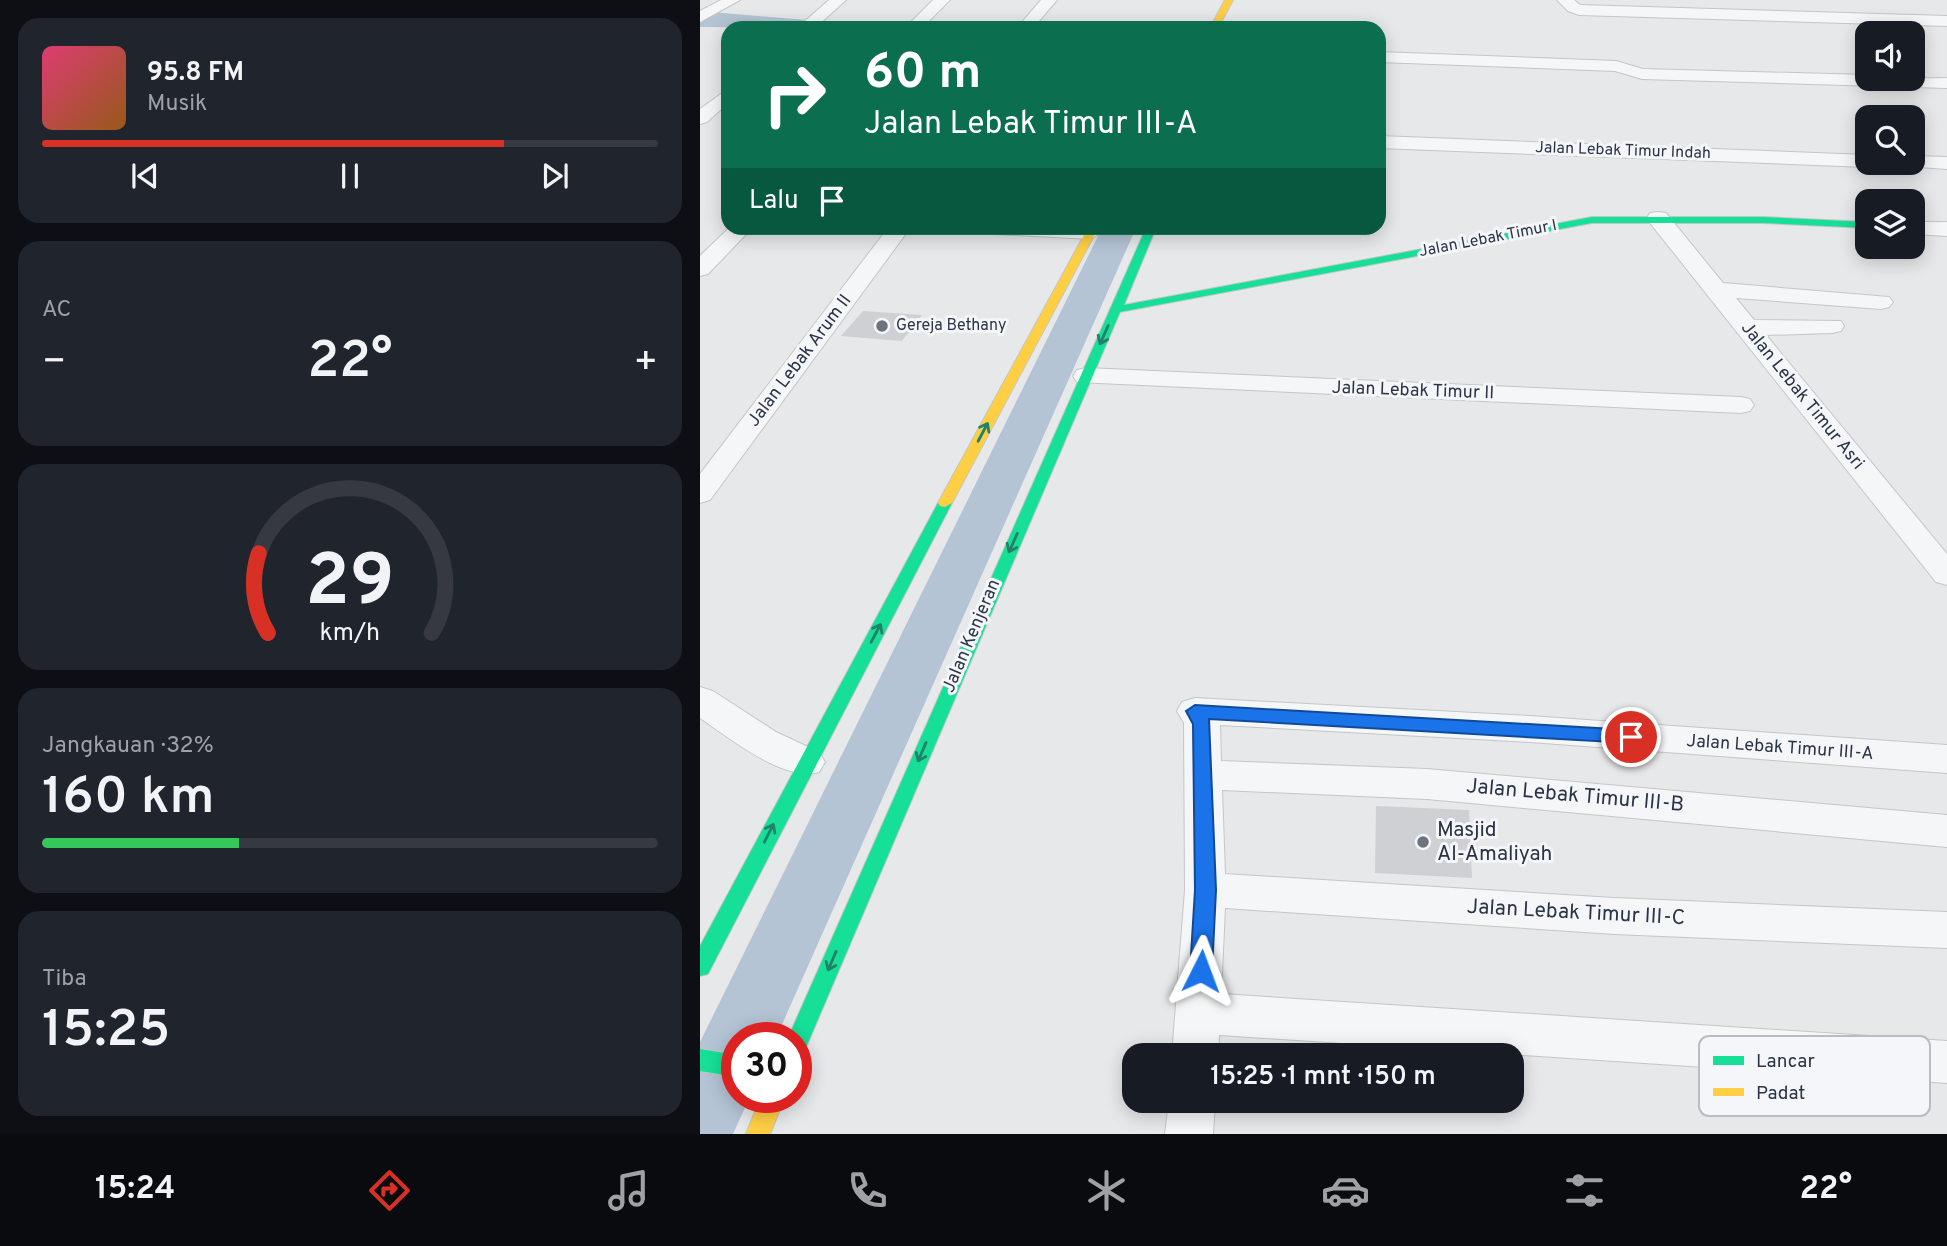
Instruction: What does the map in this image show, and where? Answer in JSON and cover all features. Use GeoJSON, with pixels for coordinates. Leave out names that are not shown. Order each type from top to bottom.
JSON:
{"type":"FeatureCollection","features":[{"type":"Feature","properties":{"kind":"main road"},"geometry":{"type":"LineString","coordinates":[[1218,21],[1228,0]]}},
{"type":"Feature","properties":{"kind":"main road","name":"Jalan Lebak Timur I"},"geometry":{"type":"LineString","coordinates":[[1114,310],[1585,221],[1658,218],[1855,225]]}},
{"type":"Feature","properties":{"kind":"main road"},"geometry":{"type":"LineString","coordinates":[[700,967],[806,762],[1089,235]]}},
{"type":"Feature","properties":{"kind":"main road","name":"Jalan Kenjeran"},"geometry":{"type":"LineString","coordinates":[[806,1022],[1148,235]]}},
{"type":"Feature","properties":{"kind":"main road"},"geometry":{"type":"LineString","coordinates":[[700,926],[738,894]]}},
{"type":"Feature","properties":{"kind":"main road"},"geometry":{"type":"LineString","coordinates":[[700,1060],[721,1063]]}},
{"type":"Feature","properties":{"kind":"main road"},"geometry":{"type":"LineString","coordinates":[[758,1134],[767,1113]]}},
{"type":"Feature","properties":{"kind":"street"},"geometry":{"type":"LineString","coordinates":[[700,17],[718,10],[732,0]]}},
{"type":"Feature","properties":{"kind":"street"},"geometry":{"type":"LineString","coordinates":[[813,21],[838,0]]}},
{"type":"Feature","properties":{"kind":"street"},"geometry":{"type":"LineString","coordinates":[[920,21],[942,0]]}},
{"type":"Feature","properties":{"kind":"street"},"geometry":{"type":"LineString","coordinates":[[1031,21],[1049,0]]}},
{"type":"Feature","properties":{"kind":"street"},"geometry":{"type":"LineString","coordinates":[[1565,0],[1579,10],[1947,22]]}},
{"type":"Feature","properties":{"kind":"street"},"geometry":{"type":"LineString","coordinates":[[1386,57],[1621,66],[1642,74],[1947,83]]}},
{"type":"Feature","properties":{"kind":"street"},"geometry":{"type":"LineString","coordinates":[[700,118],[721,100]]}},
{"type":"Feature","properties":{"kind":"street","name":"Jalan Lebak Timur Indah"},"geometry":{"type":"LineString","coordinates":[[1386,142],[1855,161]]}},
{"type":"Feature","properties":{"kind":"street"},"geometry":{"type":"LineString","coordinates":[[1925,162],[1947,163]]}},
{"type":"Feature","properties":{"kind":"street","name":"Jalan Lebak Timur Asri"},"geometry":{"type":"LineString","coordinates":[[1658,218],[1947,575]]}},
{"type":"Feature","properties":{"kind":"street"},"geometry":{"type":"LineString","coordinates":[[1925,228],[1947,229]]}},
{"type":"Feature","properties":{"kind":"street"},"geometry":{"type":"LineString","coordinates":[[700,269],[734,235]]}},
{"type":"Feature","properties":{"kind":"street","name":"Jalan Lebak Arum II"},"geometry":{"type":"LineString","coordinates":[[700,494],[894,235]]}},
{"type":"Feature","properties":{"kind":"street"},"geometry":{"type":"LineString","coordinates":[[1716,290],[1881,302]]}},
{"type":"Feature","properties":{"kind":"street"},"geometry":{"type":"LineString","coordinates":[[1747,328],[1832,326]]}},
{"type":"Feature","properties":{"kind":"street","name":"Jalan Lebak Timur II"},"geometry":{"type":"LineString","coordinates":[[1086,376],[1741,405]]}},
{"type":"Feature","properties":{"kind":"street"},"geometry":{"type":"LineString","coordinates":[[700,700],[763,741],[806,762]]}},
{"type":"Feature","properties":{"kind":"street","name":"Jalan Lebak Timur III-A"},"geometry":{"type":"LineString","coordinates":[[1202,775],[1202,723],[1195,711],[1530,729],[1947,760]]}},
{"type":"Feature","properties":{"kind":"street"},"geometry":{"type":"LineString","coordinates":[[1202,775],[1205,890],[1197,1034],[1699,1053]]}},
{"type":"Feature","properties":{"kind":"street","name":"Jalan Lebak Timur III-B"},"geometry":{"type":"LineString","coordinates":[[1202,775],[1427,784],[1947,831]]}},
{"type":"Feature","properties":{"kind":"street","name":"Jalan Lebak Timur III-C"},"geometry":{"type":"LineString","coordinates":[[1205,890],[1600,915],[1947,930]]}},
{"type":"Feature","properties":{"kind":"street"},"geometry":{"type":"LineString","coordinates":[[1189,1134],[1191,1113]]}},
{"type":"Feature","properties":{"kind":"building","name":"Gereja Bethany"},"geometry":{"type":"Polygon","coordinates":[[[863,311],[922,315],[902,341],[841,336],[863,311]]]}},
{"type":"Feature","properties":{"kind":"building","name":"Masjid Al-Amaliyah"},"geometry":{"type":"Polygon","coordinates":[[[1376,806],[1469,810],[1472,878],[1375,873],[1376,806]]]}},
{"type":"Feature","properties":{"kind":"waterway"},"geometry":{"type":"LineString","coordinates":[[700,19],[724,21]]}},
{"type":"Feature","properties":{"kind":"waterway"},"geometry":{"type":"LineString","coordinates":[[747,1022],[1116,235]]}},
{"type":"Feature","properties":{"kind":"waterway"},"geometry":{"type":"LineString","coordinates":[[700,1122],[721,1078]]}},
{"type":"Feature","properties":{"kind":"traffic: fast"},"geometry":{"type":"LineString","coordinates":[[1114,310],[1592,220],[1763,220],[1855,224]]}},
{"type":"Feature","properties":{"kind":"traffic: fast"},"geometry":{"type":"LineString","coordinates":[[806,1022],[1148,235]]}},
{"type":"Feature","properties":{"kind":"traffic: fast"},"geometry":{"type":"LineString","coordinates":[[700,967],[945,503]]}},
{"type":"Feature","properties":{"kind":"traffic: fast"},"geometry":{"type":"LineString","coordinates":[[700,1060],[721,1063]]}},
{"type":"Feature","properties":{"kind":"traffic: slow"},"geometry":{"type":"LineString","coordinates":[[1218,21],[1229,0]]}},
{"type":"Feature","properties":{"kind":"traffic: slow"},"geometry":{"type":"LineString","coordinates":[[945,503],[1089,235]]}},
{"type":"Feature","properties":{"kind":"traffic: slow"},"geometry":{"type":"LineString","coordinates":[[758,1134],[767,1113]]}},
{"type":"Feature","properties":{"kind":"place","name":"Gereja Bethany"},"geometry":{"type":"Point","coordinates":[882,326]}},
{"type":"Feature","properties":{"kind":"place","name":"Masjid Al-Amaliyah"},"geometry":{"type":"Point","coordinates":[1423,842]}},
{"type":"Feature","properties":{"kind":"route"},"geometry":{"type":"LineString","coordinates":[[1201,971],[1205,890],[1202,723],[1195,711],[1631,737]]}}]}
